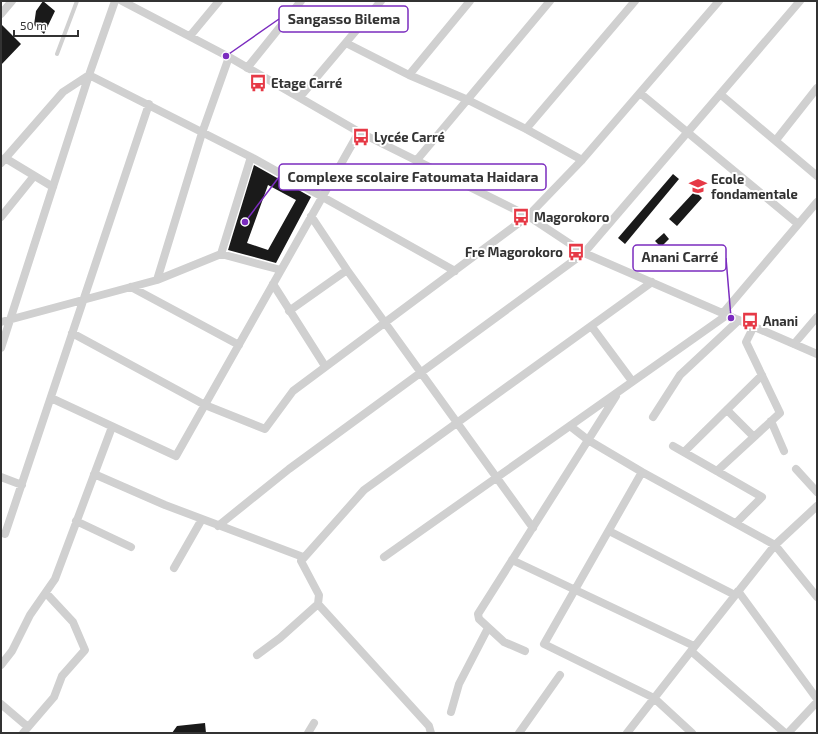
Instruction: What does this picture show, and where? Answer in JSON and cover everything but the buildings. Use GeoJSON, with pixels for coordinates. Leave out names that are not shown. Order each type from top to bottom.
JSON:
{"type":"FeatureCollection","features":[{"type":"Feature","properties":{"kind":"street"},"geometry":{"type":"LineString","coordinates":[[1,14],[12,1]]}},
{"type":"Feature","properties":{"kind":"street"},"geometry":{"type":"LineString","coordinates":[[1,348],[89,75],[116,1]]}},
{"type":"Feature","properties":{"kind":"street"},"geometry":{"type":"LineString","coordinates":[[122,1],[229,57],[360,132],[528,216],[584,254],[817,354]]}},
{"type":"Feature","properties":{"kind":"street"},"geometry":{"type":"LineString","coordinates":[[190,36],[219,1]]}},
{"type":"Feature","properties":{"kind":"street"},"geometry":{"type":"LineString","coordinates":[[247,68],[301,1]]}},
{"type":"Feature","properties":{"kind":"street"},"geometry":{"type":"LineString","coordinates":[[300,97],[381,1]]}},
{"type":"Feature","properties":{"kind":"street"},"geometry":{"type":"LineString","coordinates":[[409,75],[470,1]]}},
{"type":"Feature","properties":{"kind":"street"},"geometry":{"type":"LineString","coordinates":[[416,161],[550,1]]}},
{"type":"Feature","properties":{"kind":"street"},"geometry":{"type":"LineString","coordinates":[[526,129],[635,1]]}},
{"type":"Feature","properties":{"kind":"street"},"geometry":{"type":"LineString","coordinates":[[72,333],[205,405],[265,429],[293,391],[528,216],[582,160],[719,1]]}},
{"type":"Feature","properties":{"kind":"street"},"geometry":{"type":"LineString","coordinates":[[218,526],[289,469],[584,254],[795,3]]}},
{"type":"Feature","properties":{"kind":"street"},"geometry":{"type":"LineString","coordinates":[[346,43],[409,75],[468,100],[526,129],[582,160]]}},
{"type":"Feature","properties":{"kind":"street"},"geometry":{"type":"LineString","coordinates":[[157,280],[202,133],[229,57]]}},
{"type":"Feature","properties":{"kind":"street"},"geometry":{"type":"LineString","coordinates":[[89,75],[149,104],[322,195],[455,271]]}},
{"type":"Feature","properties":{"kind":"street"},"geometry":{"type":"LineString","coordinates":[[53,187],[3,160],[63,92],[89,75]]}},
{"type":"Feature","properties":{"kind":"street"},"geometry":{"type":"LineString","coordinates":[[776,140],[817,88]]}},
{"type":"Feature","properties":{"kind":"street"},"geometry":{"type":"LineString","coordinates":[[640,92],[798,224]]}},
{"type":"Feature","properties":{"kind":"street"},"geometry":{"type":"LineString","coordinates":[[720,94],[817,176]]}},
{"type":"Feature","properties":{"kind":"street"},"geometry":{"type":"LineString","coordinates":[[5,534],[82,300],[149,104]]}},
{"type":"Feature","properties":{"kind":"street"},"geometry":{"type":"LineString","coordinates":[[51,398],[176,456],[322,195],[360,132]]}},
{"type":"Feature","properties":{"kind":"street"},"geometry":{"type":"LineString","coordinates":[[221,254],[251,157]]}},
{"type":"Feature","properties":{"kind":"street"},"geometry":{"type":"LineString","coordinates":[[1,217],[34,176]]}},
{"type":"Feature","properties":{"kind":"street"},"geometry":{"type":"LineString","coordinates":[[384,557],[632,382],[725,314],[817,202]]}},
{"type":"Feature","properties":{"kind":"street"},"geometry":{"type":"LineString","coordinates":[[311,216],[347,270],[532,528]]}},
{"type":"Feature","properties":{"kind":"street"},"geometry":{"type":"LineString","coordinates":[[1,322],[157,280],[221,254],[281,270]]}},
{"type":"Feature","properties":{"kind":"street"},"geometry":{"type":"LineString","coordinates":[[289,311],[347,270]]}},
{"type":"Feature","properties":{"kind":"street"},"geometry":{"type":"LineString","coordinates":[[257,655],[280,638],[318,604],[319,595],[301,561],[364,490],[592,327],[652,282]]}},
{"type":"Feature","properties":{"kind":"street"},"geometry":{"type":"LineString","coordinates":[[273,284],[325,366]]}},
{"type":"Feature","properties":{"kind":"street"},"geometry":{"type":"LineString","coordinates":[[131,287],[239,345]]}},
{"type":"Feature","properties":{"kind":"street"},"geometry":{"type":"LineString","coordinates":[[794,344],[817,317]]}},
{"type":"Feature","properties":{"kind":"street"},"geometry":{"type":"LineString","coordinates":[[653,417],[680,375],[739,320]]}},
{"type":"Feature","properties":{"kind":"street"},"geometry":{"type":"LineString","coordinates":[[717,471],[780,413],[746,342],[754,326]]}},
{"type":"Feature","properties":{"kind":"street"},"geometry":{"type":"LineString","coordinates":[[592,327],[632,382]]}},
{"type":"Feature","properties":{"kind":"street"},"geometry":{"type":"LineString","coordinates":[[684,452],[762,375]]}},
{"type":"Feature","properties":{"kind":"street"},"geometry":{"type":"LineString","coordinates":[[525,651],[504,642],[479,619],[478,614],[618,391]]}},
{"type":"Feature","properties":{"kind":"street"},"geometry":{"type":"LineString","coordinates":[[727,410],[754,437]]}},
{"type":"Feature","properties":{"kind":"street"},"geometry":{"type":"LineString","coordinates":[[772,420],[784,451]]}},
{"type":"Feature","properties":{"kind":"street"},"geometry":{"type":"LineString","coordinates":[[570,426],[588,440],[642,472],[775,545],[817,597]]}},
{"type":"Feature","properties":{"kind":"street"},"geometry":{"type":"LineString","coordinates":[[1,665],[12,651],[30,616],[55,579],[112,427]]}},
{"type":"Feature","properties":{"kind":"street"},"geometry":{"type":"LineString","coordinates":[[673,446],[762,497],[736,523]]}},
{"type":"Feature","properties":{"kind":"street"},"geometry":{"type":"LineString","coordinates":[[796,469],[817,492]]}},
{"type":"Feature","properties":{"kind":"street"},"geometry":{"type":"LineString","coordinates":[[642,472],[544,644],[654,698],[692,733]]}},
{"type":"Feature","properties":{"kind":"street"},"geometry":{"type":"LineString","coordinates":[[94,474],[202,520],[303,558]]}},
{"type":"Feature","properties":{"kind":"street"},"geometry":{"type":"LineString","coordinates":[[1,477],[22,485]]}},
{"type":"Feature","properties":{"kind":"street"},"geometry":{"type":"LineString","coordinates":[[627,733],[775,545],[817,506]]}},
{"type":"Feature","properties":{"kind":"street"},"geometry":{"type":"LineString","coordinates":[[174,568],[202,520]]}},
{"type":"Feature","properties":{"kind":"street"},"geometry":{"type":"LineString","coordinates":[[76,521],[131,547]]}},
{"type":"Feature","properties":{"kind":"street"},"geometry":{"type":"LineString","coordinates":[[512,560],[693,649],[787,733],[817,701],[737,593],[609,531]]}},
{"type":"Feature","properties":{"kind":"street"},"geometry":{"type":"LineString","coordinates":[[1,704],[26,730],[54,697],[62,676],[84,650],[73,622],[46,593]]}},
{"type":"Feature","properties":{"kind":"street"},"geometry":{"type":"LineString","coordinates":[[318,604],[429,726],[431,733]]}},
{"type":"Feature","properties":{"kind":"street"},"geometry":{"type":"LineString","coordinates":[[452,712],[459,684],[488,628]]}},
{"type":"Feature","properties":{"kind":"street"},"geometry":{"type":"LineString","coordinates":[[519,733],[560,675]]}},
{"type":"Feature","properties":{"kind":"street"},"geometry":{"type":"LineString","coordinates":[[308,733],[314,723]]}},
{"type":"Feature","properties":{"kind":"lane"},"geometry":{"type":"LineString","coordinates":[[57,54],[77,1]]}},
{"type":"Feature","properties":{"kind":"place","name":"Sangasso Bilema"},"geometry":{"type":"Point","coordinates":[226,56]}},
{"type":"Feature","properties":{"kind":"place","name":"Etage Carré"},"geometry":{"type":"Point","coordinates":[258,83]}},
{"type":"Feature","properties":{"kind":"place","name":"Lycée Carré"},"geometry":{"type":"Point","coordinates":[361,137]}},
{"type":"Feature","properties":{"kind":"place","name":"Ecole fondamentale"},"geometry":{"type":"Point","coordinates":[698,186]}},
{"type":"Feature","properties":{"kind":"place","name":"Magorokoro"},"geometry":{"type":"Point","coordinates":[521,217]}},
{"type":"Feature","properties":{"kind":"place","name":"Complexe scolaire Fatoumata Haidara"},"geometry":{"type":"Point","coordinates":[245,222]}},
{"type":"Feature","properties":{"kind":"place","name":"Fre Magorokoro"},"geometry":{"type":"Point","coordinates":[576,252]}},
{"type":"Feature","properties":{"kind":"place","name":"Anani Carré"},"geometry":{"type":"Point","coordinates":[731,318]}},
{"type":"Feature","properties":{"kind":"place","name":"Anani"},"geometry":{"type":"Point","coordinates":[750,321]}}]}
